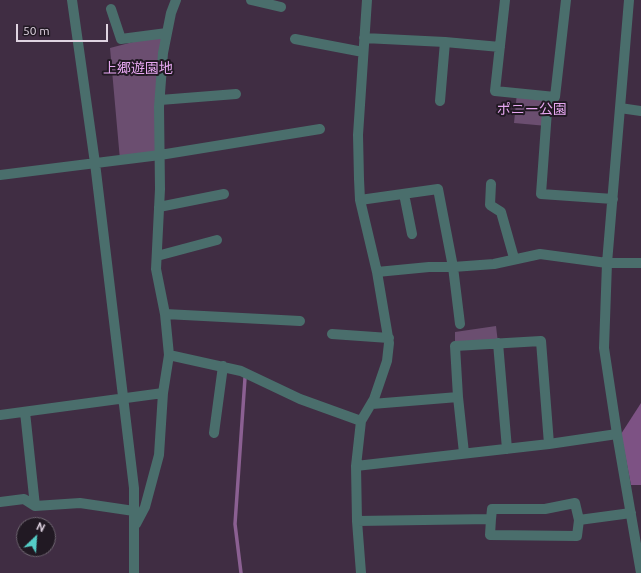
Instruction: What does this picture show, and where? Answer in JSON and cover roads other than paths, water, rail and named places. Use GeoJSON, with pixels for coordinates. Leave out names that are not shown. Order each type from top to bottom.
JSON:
{"type":"FeatureCollection","features":[{"type":"Feature","properties":{"kind":"street"},"geometry":{"type":"LineString","coordinates":[[72,0],[95,163],[134,488],[134,573]]}},
{"type":"Feature","properties":{"kind":"street"},"geometry":{"type":"LineString","coordinates":[[134,528],[144,507],[159,456],[162,393],[169,355],[165,314],[156,269],[159,207],[160,100],[163,53],[176,0]]}},
{"type":"Feature","properties":{"kind":"street"},"geometry":{"type":"LineString","coordinates":[[251,0],[281,7]]}},
{"type":"Feature","properties":{"kind":"street"},"geometry":{"type":"LineString","coordinates":[[361,573],[357,521],[356,466],[361,421],[372,404],[387,361],[388,338],[377,272],[360,200],[358,135],[367,0]]}},
{"type":"Feature","properties":{"kind":"street"},"geometry":{"type":"LineString","coordinates":[[505,0],[495,91],[548,97],[555,97],[566,0]]}},
{"type":"Feature","properties":{"kind":"street"},"geometry":{"type":"LineString","coordinates":[[629,0],[614,200],[607,263],[604,348],[641,573]]}},
{"type":"Feature","properties":{"kind":"street"},"geometry":{"type":"LineString","coordinates":[[111,9],[121,39],[167,33]]}},
{"type":"Feature","properties":{"kind":"street"},"geometry":{"type":"LineString","coordinates":[[364,38],[445,42],[500,47]]}},
{"type":"Feature","properties":{"kind":"street"},"geometry":{"type":"LineString","coordinates":[[295,39],[363,52]]}},
{"type":"Feature","properties":{"kind":"street"},"geometry":{"type":"LineString","coordinates":[[440,102],[445,42]]}},
{"type":"Feature","properties":{"kind":"street"},"geometry":{"type":"LineString","coordinates":[[160,100],[236,94]]}},
{"type":"Feature","properties":{"kind":"street"},"geometry":{"type":"LineString","coordinates":[[548,97],[542,194],[614,200]]}},
{"type":"Feature","properties":{"kind":"street"},"geometry":{"type":"LineString","coordinates":[[620,108],[641,111]]}},
{"type":"Feature","properties":{"kind":"street"},"geometry":{"type":"LineString","coordinates":[[0,175],[160,156],[320,129]]}},
{"type":"Feature","properties":{"kind":"street"},"geometry":{"type":"LineString","coordinates":[[491,184],[490,205],[501,212],[514,258]]}},
{"type":"Feature","properties":{"kind":"street"},"geometry":{"type":"LineString","coordinates":[[360,200],[438,189],[453,267],[460,324]]}},
{"type":"Feature","properties":{"kind":"street"},"geometry":{"type":"LineString","coordinates":[[159,207],[224,194]]}},
{"type":"Feature","properties":{"kind":"street"},"geometry":{"type":"LineString","coordinates":[[404,194],[412,234]]}},
{"type":"Feature","properties":{"kind":"street"},"geometry":{"type":"LineString","coordinates":[[157,256],[217,240]]}},
{"type":"Feature","properties":{"kind":"street"},"geometry":{"type":"LineString","coordinates":[[377,272],[429,266],[453,267],[494,264],[514,258],[540,254],[607,263],[641,263]]}},
{"type":"Feature","properties":{"kind":"street"},"geometry":{"type":"LineString","coordinates":[[165,314],[300,321]]}},
{"type":"Feature","properties":{"kind":"street"},"geometry":{"type":"LineString","coordinates":[[332,334],[388,338]]}},
{"type":"Feature","properties":{"kind":"street"},"geometry":{"type":"LineString","coordinates":[[464,453],[458,397],[455,346],[541,341],[549,444]]}},
{"type":"Feature","properties":{"kind":"street"},"geometry":{"type":"LineString","coordinates":[[498,343],[507,449]]}},
{"type":"Feature","properties":{"kind":"street"},"geometry":{"type":"LineString","coordinates":[[169,355],[241,371],[300,399],[361,421]]}},
{"type":"Feature","properties":{"kind":"street"},"geometry":{"type":"LineString","coordinates":[[214,432],[223,366]]}},
{"type":"Feature","properties":{"kind":"street"},"geometry":{"type":"LineString","coordinates":[[0,415],[162,393]]}},
{"type":"Feature","properties":{"kind":"street"},"geometry":{"type":"LineString","coordinates":[[372,404],[458,397]]}},
{"type":"Feature","properties":{"kind":"street"},"geometry":{"type":"LineString","coordinates":[[25,412],[34,506]]}},
{"type":"Feature","properties":{"kind":"street"},"geometry":{"type":"LineString","coordinates":[[356,466],[549,444],[617,434]]}},
{"type":"Feature","properties":{"kind":"street"},"geometry":{"type":"LineString","coordinates":[[0,502],[24,499],[34,506],[80,503],[134,511]]}},
{"type":"Feature","properties":{"kind":"street"},"geometry":{"type":"LineString","coordinates":[[575,503],[579,520],[577,536],[490,536],[491,519],[492,509],[545,509],[575,503]]}},
{"type":"Feature","properties":{"kind":"street"},"geometry":{"type":"LineString","coordinates":[[579,520],[631,513]]}},
{"type":"Feature","properties":{"kind":"street"},"geometry":{"type":"LineString","coordinates":[[357,521],[491,519]]}},
{"type":"Feature","properties":{"kind":"waterway"},"geometry":{"type":"LineString","coordinates":[[241,573],[235,524],[245,378]]}},
{"type":"Feature","properties":{"kind":"park label","name":"上郷遊園地"},"geometry":{"type":"Point","coordinates":[138,68]}},
{"type":"Feature","properties":{"kind":"park label","name":"ポニー公園"},"geometry":{"type":"Point","coordinates":[532,109]}}]}
